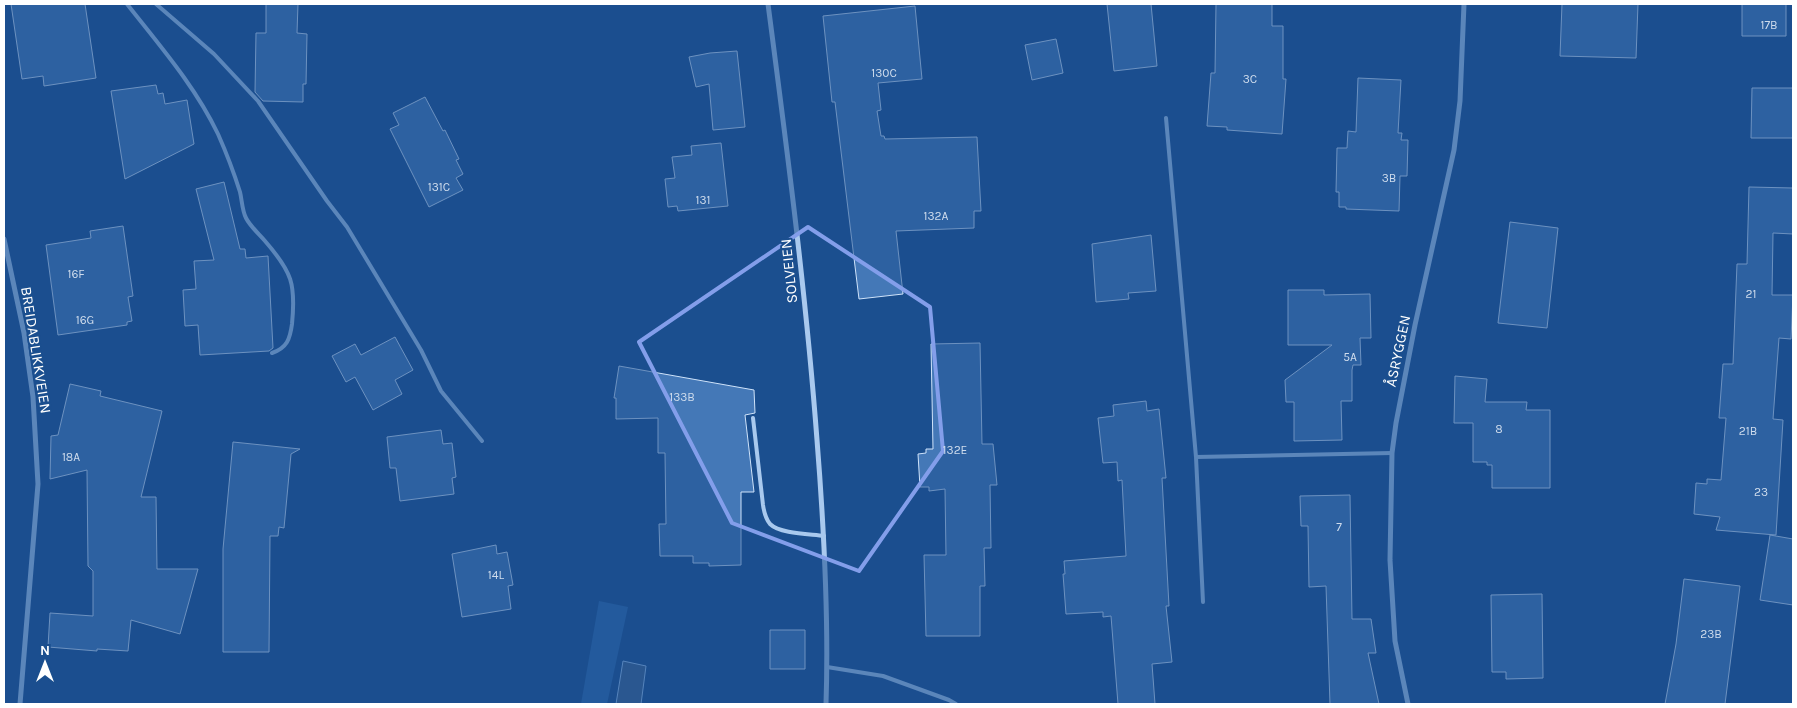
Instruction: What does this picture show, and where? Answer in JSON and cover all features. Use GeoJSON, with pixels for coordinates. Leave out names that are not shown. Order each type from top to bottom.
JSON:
{"type":"FeatureCollection","features":[{"type":"Feature","properties":{"kind":"street","name":"SOLVEIEN"},"geometry":{"type":"LineString","coordinates":[[768,4],[794,200],[814,393],[824,536],[826,704]]}},
{"type":"Feature","properties":{"kind":"street","name":"ÅSRYGGEN"},"geometry":{"type":"LineString","coordinates":[[1408,704],[1395,641],[1391,578],[1392,453],[1413,335],[1454,150],[1460,102],[1464,4]]}},
{"type":"Feature","properties":{"kind":"street","name":"BREIDABLIKKVEIEN"},"geometry":{"type":"LineString","coordinates":[[4,239],[24,333],[34,397],[38,484],[20,704]]}},
{"type":"Feature","properties":{"kind":"lane"},"geometry":{"type":"LineString","coordinates":[[126,4],[185,77],[202,103],[219,136],[239,190],[246,217],[287,270],[293,286],[291,333],[288,343],[280,350],[272,352]]}},
{"type":"Feature","properties":{"kind":"lane"},"geometry":{"type":"LineString","coordinates":[[156,4],[231,70],[258,101],[347,227],[421,350],[441,391],[482,441]]}},
{"type":"Feature","properties":{"kind":"lane"},"geometry":{"type":"LineString","coordinates":[[1166,118],[1196,457],[1203,602]]}},
{"type":"Feature","properties":{"kind":"lane"},"geometry":{"type":"LineString","coordinates":[[753,418],[762,505],[766,519],[779,530],[824,536]]}},
{"type":"Feature","properties":{"kind":"lane"},"geometry":{"type":"LineString","coordinates":[[1196,457],[1392,453]]}},
{"type":"Feature","properties":{"kind":"lane"},"geometry":{"type":"LineString","coordinates":[[827,667],[883,676],[956,704]]}},
{"type":"Feature","properties":{"kind":"highlighted area"},"geometry":{"type":"Polygon","coordinates":[[[808,227],[930,307],[943,451],[859,571],[732,523],[639,342],[808,227]]]}},
{"type":"Feature","properties":{"kind":"shaded area"},"geometry":{"type":"Polygon","coordinates":[[[599,601],[628,607],[607,704],[581,704],[599,601]]]}},
{"type":"Feature","properties":{"kind":"shaded area"},"geometry":{"type":"Polygon","coordinates":[[[623,661],[646,666],[641,704],[616,704],[623,661]]]}},
{"type":"Feature","properties":{"kind":"building"},"geometry":{"type":"Polygon","coordinates":[[[11,4],[85,4],[96,78],[44,86],[43,76],[22,79],[11,4]]]}},
{"type":"Feature","properties":{"kind":"building"},"geometry":{"type":"Polygon","coordinates":[[[266,4],[298,4],[297,33],[307,34],[306,84],[303,84],[303,102],[263,101],[255,92],[256,33],[266,33],[266,4]]]}},
{"type":"Feature","properties":{"kind":"building"},"geometry":{"type":"Polygon","coordinates":[[[1107,4],[1151,4],[1157,66],[1114,71],[1107,4]]]}},
{"type":"Feature","properties":{"kind":"building"},"geometry":{"type":"Polygon","coordinates":[[[1216,4],[1272,4],[1272,26],[1283,26],[1283,79],[1286,79],[1282,134],[1227,130],[1227,127],[1207,126],[1211,73],[1215,73],[1216,4]]]}},
{"type":"Feature","properties":{"kind":"building"},"geometry":{"type":"Polygon","coordinates":[[[1562,4],[1638,4],[1636,58],[1560,56],[1562,4]]]}},
{"type":"Feature","properties":{"kind":"building"},"geometry":{"type":"Polygon","coordinates":[[[1742,4],[1786,4],[1786,36],[1742,36],[1742,4]]]}},
{"type":"Feature","properties":{"kind":"building"},"geometry":{"type":"Polygon","coordinates":[[[915,6],[922,79],[878,83],[881,110],[877,111],[881,136],[884,136],[885,139],[977,137],[981,211],[974,211],[974,228],[896,231],[903,294],[859,299],[835,102],[832,102],[823,16],[915,6]]]}},
{"type":"Feature","properties":{"kind":"building"},"geometry":{"type":"Polygon","coordinates":[[[1056,39],[1063,73],[1032,80],[1025,45],[1056,39]]]}},
{"type":"Feature","properties":{"kind":"building"},"geometry":{"type":"Polygon","coordinates":[[[737,51],[745,127],[713,130],[709,84],[696,87],[689,57],[737,51]]]}},
{"type":"Feature","properties":{"kind":"building"},"geometry":{"type":"Polygon","coordinates":[[[1358,78],[1401,80],[1398,133],[1402,133],[1401,140],[1408,140],[1407,176],[1400,176],[1399,211],[1346,209],[1346,207],[1339,207],[1339,192],[1336,192],[1337,148],[1347,148],[1348,131],[1356,132],[1358,78]]]}},
{"type":"Feature","properties":{"kind":"building"},"geometry":{"type":"Polygon","coordinates":[[[156,85],[158,94],[163,93],[165,104],[187,100],[194,144],[125,179],[111,91],[156,85]]]}},
{"type":"Feature","properties":{"kind":"building"},"geometry":{"type":"Polygon","coordinates":[[[1752,88],[1793,88],[1793,138],[1751,138],[1752,88]]]}},
{"type":"Feature","properties":{"kind":"building"},"geometry":{"type":"Polygon","coordinates":[[[425,97],[443,131],[445,130],[459,159],[456,160],[463,174],[456,178],[463,190],[429,207],[390,129],[399,125],[393,113],[425,97]]]}},
{"type":"Feature","properties":{"kind":"building"},"geometry":{"type":"Polygon","coordinates":[[[721,143],[728,206],[678,211],[677,206],[668,207],[665,179],[675,178],[672,157],[692,155],[691,146],[721,143]]]}},
{"type":"Feature","properties":{"kind":"building"},"geometry":{"type":"Polygon","coordinates":[[[224,182],[240,249],[245,249],[246,258],[268,256],[273,348],[269,351],[200,355],[198,325],[185,326],[183,290],[196,289],[194,261],[214,260],[196,189],[224,182]]]}},
{"type":"Feature","properties":{"kind":"building"},"geometry":{"type":"Polygon","coordinates":[[[1749,187],[1793,188],[1793,234],[1773,233],[1772,295],[1793,295],[1791,339],[1779,338],[1773,419],[1783,420],[1776,535],[1716,530],[1720,517],[1694,514],[1696,483],[1707,484],[1707,479],[1721,480],[1726,418],[1719,418],[1723,364],[1733,364],[1737,264],[1747,264],[1749,187]]]}},
{"type":"Feature","properties":{"kind":"building"},"geometry":{"type":"Polygon","coordinates":[[[1510,222],[1558,228],[1547,328],[1498,323],[1510,222]]]}},
{"type":"Feature","properties":{"kind":"building"},"geometry":{"type":"Polygon","coordinates":[[[123,226],[133,296],[128,297],[132,321],[127,322],[127,325],[58,335],[46,245],[91,238],[90,231],[123,226]]]}},
{"type":"Feature","properties":{"kind":"building"},"geometry":{"type":"Polygon","coordinates":[[[1151,235],[1156,291],[1128,293],[1129,299],[1096,302],[1092,244],[1151,235]]]}},
{"type":"Feature","properties":{"kind":"building"},"geometry":{"type":"Polygon","coordinates":[[[1288,290],[1324,290],[1324,295],[1370,294],[1371,338],[1360,338],[1361,365],[1353,365],[1352,401],[1341,401],[1342,440],[1294,441],[1294,402],[1286,402],[1285,380],[1332,345],[1288,345],[1288,290]]]}},
{"type":"Feature","properties":{"kind":"building"},"geometry":{"type":"Polygon","coordinates":[[[395,337],[413,370],[395,380],[402,394],[373,410],[355,377],[346,382],[332,356],[355,344],[361,355],[395,337]]]}},
{"type":"Feature","properties":{"kind":"building"},"geometry":{"type":"Polygon","coordinates":[[[980,343],[982,444],[993,444],[997,485],[990,485],[991,548],[984,548],[985,586],[980,586],[980,636],[926,636],[924,555],[946,555],[945,489],[929,491],[929,487],[920,487],[918,454],[926,453],[926,449],[933,449],[931,344],[980,343]]]}},
{"type":"Feature","properties":{"kind":"building"},"geometry":{"type":"Polygon","coordinates":[[[619,366],[754,390],[755,413],[745,415],[754,492],[741,492],[741,565],[709,566],[709,563],[693,563],[693,556],[660,556],[659,524],[666,524],[665,453],[658,453],[658,418],[616,419],[616,398],[614,398],[619,366]]]}},
{"type":"Feature","properties":{"kind":"building"},"geometry":{"type":"Polygon","coordinates":[[[1455,376],[1487,379],[1485,402],[1527,402],[1526,410],[1550,410],[1550,488],[1492,488],[1492,465],[1487,465],[1487,462],[1473,462],[1473,423],[1454,423],[1455,376]]]}},
{"type":"Feature","properties":{"kind":"building"},"geometry":{"type":"Polygon","coordinates":[[[70,384],[101,391],[100,396],[162,411],[141,497],[156,497],[157,569],[198,569],[180,634],[131,620],[128,651],[97,649],[97,651],[48,647],[50,613],[93,616],[93,571],[88,566],[87,470],[50,479],[51,436],[58,435],[70,384]]]}},
{"type":"Feature","properties":{"kind":"building"},"geometry":{"type":"Polygon","coordinates":[[[1146,401],[1147,411],[1159,409],[1166,478],[1162,478],[1169,606],[1166,606],[1172,662],[1152,664],[1155,704],[1118,704],[1111,616],[1103,617],[1103,612],[1066,614],[1064,561],[1126,556],[1122,480],[1118,481],[1117,462],[1103,463],[1098,418],[1114,416],[1113,405],[1146,401]]]}},
{"type":"Feature","properties":{"kind":"building"},"geometry":{"type":"Polygon","coordinates":[[[441,430],[443,444],[452,443],[456,477],[452,478],[454,494],[400,501],[396,468],[390,468],[387,437],[441,430]]]}},
{"type":"Feature","properties":{"kind":"building"},"geometry":{"type":"Polygon","coordinates":[[[233,442],[300,449],[291,454],[284,528],[279,527],[278,536],[270,536],[269,652],[223,652],[223,549],[233,442]]]}},
{"type":"Feature","properties":{"kind":"building"},"geometry":{"type":"Polygon","coordinates":[[[1350,495],[1352,619],[1371,619],[1376,653],[1368,653],[1379,704],[1330,704],[1326,586],[1309,587],[1308,526],[1301,526],[1300,496],[1350,495]]]}},
{"type":"Feature","properties":{"kind":"building"},"geometry":{"type":"Polygon","coordinates":[[[1770,535],[1793,539],[1793,605],[1760,600],[1770,535]]]}},
{"type":"Feature","properties":{"kind":"building"},"geometry":{"type":"Polygon","coordinates":[[[496,545],[497,554],[507,552],[513,585],[508,586],[511,609],[462,617],[452,554],[496,545]]]}},
{"type":"Feature","properties":{"kind":"building"},"geometry":{"type":"Polygon","coordinates":[[[1684,579],[1740,586],[1725,704],[1665,704],[1676,644],[1684,579]]]}},
{"type":"Feature","properties":{"kind":"building"},"geometry":{"type":"Polygon","coordinates":[[[1542,594],[1543,678],[1506,679],[1506,672],[1492,672],[1491,595],[1542,594]]]}},
{"type":"Feature","properties":{"kind":"building"},"geometry":{"type":"Polygon","coordinates":[[[770,630],[805,630],[805,669],[770,669],[770,630]]]}}]}
